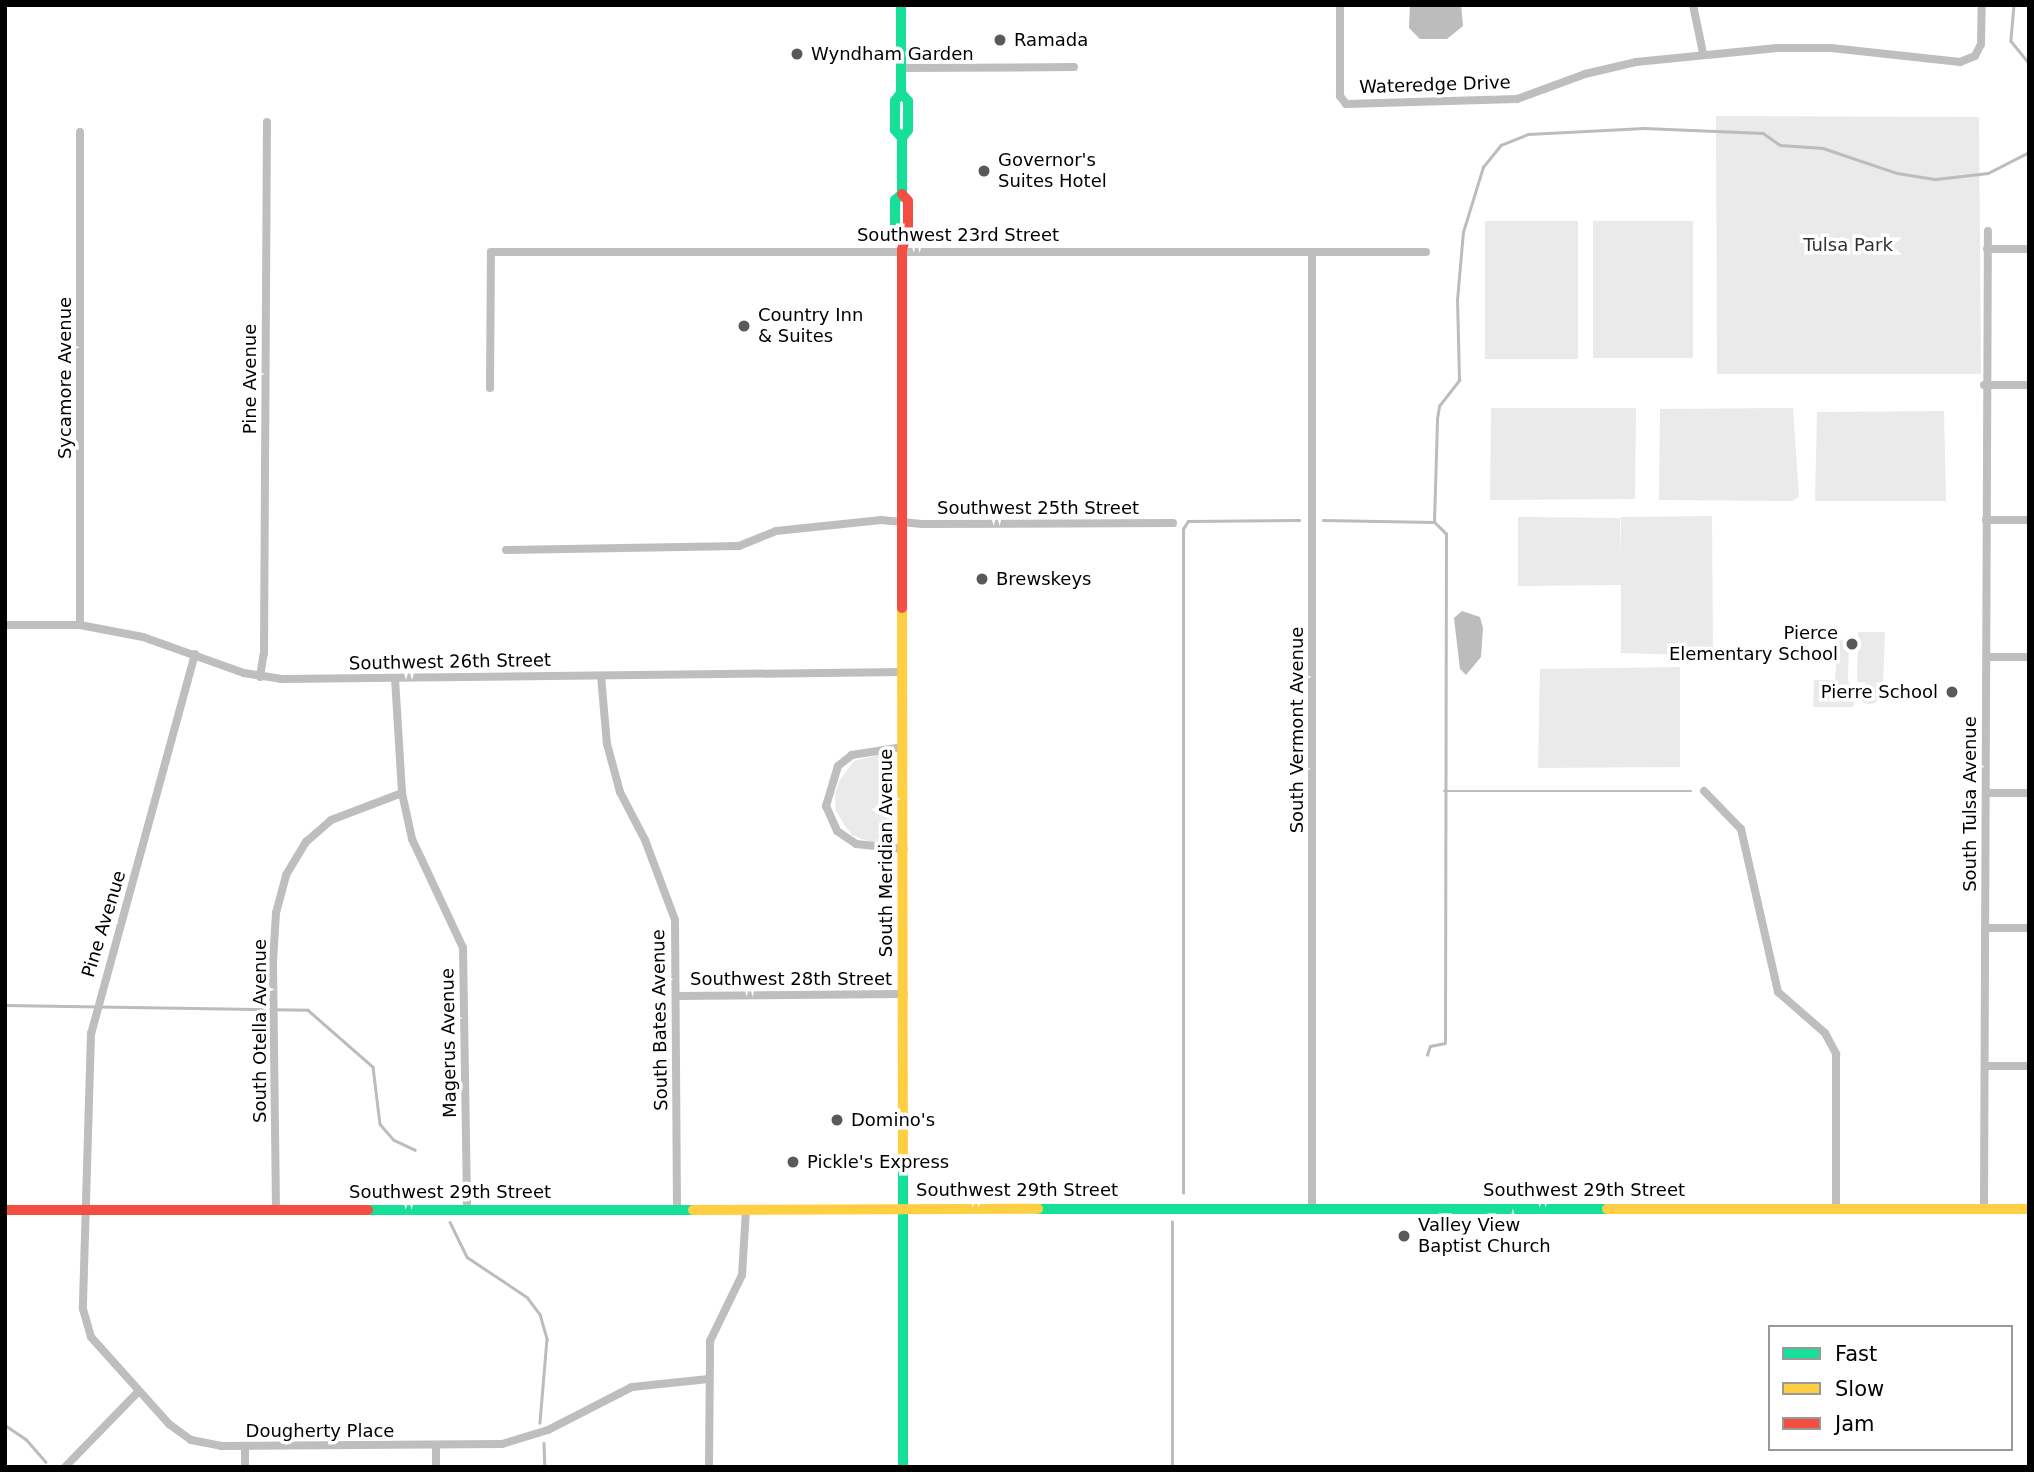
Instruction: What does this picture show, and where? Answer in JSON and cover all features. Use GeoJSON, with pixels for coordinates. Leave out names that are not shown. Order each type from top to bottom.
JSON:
{"type":"FeatureCollection","features":[{"type":"Feature","properties":{"kind":"main road","name":"South Meridian Avenue"},"geometry":{"type":"LineString","coordinates":[[901,5],[901,93],[895,101],[895,130],[902,138],[902,194],[895,200],[895,229],[902,244],[903,1467]]}},
{"type":"Feature","properties":{"kind":"main road","name":"Southwest 29th Street"},"geometry":{"type":"LineString","coordinates":[[5,1210],[677,1210],[903,1207],[2029,1209]]}},
{"type":"Feature","properties":{"kind":"street","name":"Wateredge Drive"},"geometry":{"type":"LineString","coordinates":[[1340,5],[1340,96],[1346,104],[1517,99],[1585,74],[1703,53],[1831,48],[1960,62],[1975,56],[1981,44],[1982,5]]}},
{"type":"Feature","properties":{"kind":"street"},"geometry":{"type":"LineString","coordinates":[[1693,5],[1703,53]]}},
{"type":"Feature","properties":{"kind":"street"},"geometry":{"type":"LineString","coordinates":[[901,68],[1074,67]]}},
{"type":"Feature","properties":{"kind":"street","name":"Pine Avenue"},"geometry":{"type":"LineString","coordinates":[[260,677],[264,653],[267,122]]}},
{"type":"Feature","properties":{"kind":"street","name":"Sycamore Avenue"},"geometry":{"type":"LineString","coordinates":[[80,132],[80,625]]}},
{"type":"Feature","properties":{"kind":"street","name":"South Tulsa Avenue"},"geometry":{"type":"LineString","coordinates":[[1984,1208],[1987,657],[1984,385],[1988,231]]}},
{"type":"Feature","properties":{"kind":"street","name":"Southwest 23rd Street"},"geometry":{"type":"LineString","coordinates":[[490,388],[491,252],[902,244],[1426,252]]}},
{"type":"Feature","properties":{"kind":"street"},"geometry":{"type":"LineString","coordinates":[[1987,249],[2029,249]]}},
{"type":"Feature","properties":{"kind":"street","name":"South Vermont Avenue"},"geometry":{"type":"LineString","coordinates":[[1312,252],[1312,1208]]}},
{"type":"Feature","properties":{"kind":"street"},"geometry":{"type":"LineString","coordinates":[[1984,385],[2029,385]]}},
{"type":"Feature","properties":{"kind":"street"},"geometry":{"type":"LineString","coordinates":[[1986,520],[2029,520]]}},
{"type":"Feature","properties":{"kind":"street","name":"Southwest 25th Street"},"geometry":{"type":"LineString","coordinates":[[506,550],[739,546],[795,528],[902,522],[1173,523]]}},
{"type":"Feature","properties":{"kind":"street","name":"Southwest 26th Street"},"geometry":{"type":"LineString","coordinates":[[5,625],[80,625],[144,637],[260,677],[903,672]]}},
{"type":"Feature","properties":{"kind":"street","name":"Pine Avenue"},"geometry":{"type":"LineString","coordinates":[[87,1209],[88,1059],[94,1013],[195,654]]}},
{"type":"Feature","properties":{"kind":"street"},"geometry":{"type":"LineString","coordinates":[[1987,657],[2029,657]]}},
{"type":"Feature","properties":{"kind":"street","name":"South Bates Avenue"},"geometry":{"type":"LineString","coordinates":[[601,676],[607,744],[620,792],[645,840],[675,920],[678,996],[677,1210]]}},
{"type":"Feature","properties":{"kind":"street","name":"Magerus Avenue"},"geometry":{"type":"LineString","coordinates":[[396,678],[402,793],[412,839],[463,948],[467,1210]]}},
{"type":"Feature","properties":{"kind":"street"},"geometry":{"type":"LineString","coordinates":[[903,747],[876,748],[845,760],[830,785],[826,806],[837,831],[856,845],[904,849]]}},
{"type":"Feature","properties":{"kind":"street"},"geometry":{"type":"LineString","coordinates":[[1704,791],[1716,795],[1745,842],[1774,985],[1784,1000],[1825,1033],[1836,1054],[1836,1208]]}},
{"type":"Feature","properties":{"kind":"street","name":"South Otella Avenue"},"geometry":{"type":"LineString","coordinates":[[276,1209],[276,913],[286,875],[306,842],[331,820],[402,793]]}},
{"type":"Feature","properties":{"kind":"street"},"geometry":{"type":"LineString","coordinates":[[1987,793],[2029,793]]}},
{"type":"Feature","properties":{"kind":"street"},"geometry":{"type":"LineString","coordinates":[[1986,928],[2029,928]]}},
{"type":"Feature","properties":{"kind":"street","name":"Southwest 28th Street"},"geometry":{"type":"LineString","coordinates":[[678,996],[904,994]]}},
{"type":"Feature","properties":{"kind":"street"},"geometry":{"type":"LineString","coordinates":[[1986,1066],[2029,1066]]}},
{"type":"Feature","properties":{"kind":"street","name":"Dougherty Place"},"geometry":{"type":"LineString","coordinates":[[87,1209],[83,1309],[90,1337],[137,1393],[191,1440],[245,1446],[476,1447],[524,1439],[632,1387],[709,1379]]}},
{"type":"Feature","properties":{"kind":"street"},"geometry":{"type":"LineString","coordinates":[[709,1467],[709,1379],[716,1323],[742,1275],[746,1209]]}},
{"type":"Feature","properties":{"kind":"street"},"geometry":{"type":"LineString","coordinates":[[65,1467],[137,1393]]}},
{"type":"Feature","properties":{"kind":"street"},"geometry":{"type":"LineString","coordinates":[[245,1446],[245,1467]]}},
{"type":"Feature","properties":{"kind":"street"},"geometry":{"type":"LineString","coordinates":[[436,1446],[436,1467]]}},
{"type":"Feature","properties":{"kind":"green space","name":"Tulsa Park"},"geometry":{"type":"Polygon","coordinates":[[[1716,116],[1979,117],[1981,374],[1717,374],[1716,116]]]}},
{"type":"Feature","properties":{"kind":"green space"},"geometry":{"type":"Polygon","coordinates":[[[1485,221],[1578,221],[1578,359],[1485,359],[1485,221]]]}},
{"type":"Feature","properties":{"kind":"green space"},"geometry":{"type":"Polygon","coordinates":[[[1593,221],[1693,221],[1693,358],[1593,358],[1593,221]]]}},
{"type":"Feature","properties":{"kind":"green space"},"geometry":{"type":"Polygon","coordinates":[[[1491,408],[1636,408],[1635,499],[1490,500],[1491,408]]]}},
{"type":"Feature","properties":{"kind":"green space"},"geometry":{"type":"Polygon","coordinates":[[[1793,408],[1799,497],[1792,501],[1659,500],[1660,409],[1793,408]]]}},
{"type":"Feature","properties":{"kind":"green space"},"geometry":{"type":"Polygon","coordinates":[[[1944,411],[1946,501],[1815,501],[1817,412],[1944,411]]]}},
{"type":"Feature","properties":{"kind":"green space"},"geometry":{"type":"Polygon","coordinates":[[[1712,516],[1713,656],[1621,653],[1621,585],[1518,586],[1518,517],[1620,518],[1621,558],[1621,517],[1712,516]]]}},
{"type":"Feature","properties":{"kind":"green space"},"geometry":{"type":"Polygon","coordinates":[[[1858,632],[1885,632],[1883,683],[1857,682],[1858,632]]]}},
{"type":"Feature","properties":{"kind":"green space"},"geometry":{"type":"Polygon","coordinates":[[[1838,639],[1849,641],[1848,680],[1856,700],[1853,707],[1813,707],[1814,680],[1835,680],[1838,639]]]}},
{"type":"Feature","properties":{"kind":"green space"},"geometry":{"type":"Polygon","coordinates":[[[1680,667],[1680,767],[1538,768],[1540,669],[1680,667]]]}},
{"type":"Feature","properties":{"kind":"green space"},"geometry":{"type":"Polygon","coordinates":[[[1870,682],[1878,685],[1881,693],[1878,701],[1870,704],[1862,701],[1859,693],[1862,685],[1870,682]]]}},
{"type":"Feature","properties":{"kind":"green space"},"geometry":{"type":"Polygon","coordinates":[[[883,754],[892,764],[892,834],[885,844],[878,845],[852,835],[836,811],[835,795],[839,781],[854,761],[883,754]]]}},
{"type":"Feature","properties":{"kind":"shaded area"},"geometry":{"type":"Polygon","coordinates":[[[1410,5],[1461,5],[1463,26],[1447,39],[1420,39],[1409,28],[1410,5]]]}},
{"type":"Feature","properties":{"kind":"shaded area"},"geometry":{"type":"Polygon","coordinates":[[[1462,611],[1480,617],[1483,628],[1481,657],[1466,675],[1460,669],[1454,618],[1462,611]]]}},
{"type":"Feature","properties":{"kind":"waterway"},"geometry":{"type":"LineString","coordinates":[[2014,5],[2011,41],[2029,63]]}},
{"type":"Feature","properties":{"kind":"waterway"},"geometry":{"type":"LineString","coordinates":[[1427,1055],[1430,1046],[1445,1043],[1446,534],[1434,522],[1437,419],[1439,406],[1459,380],[1457,300],[1463,232],[1483,167],[1501,145],[1528,134],[1644,128],[1763,133],[1780,145],[1823,148],[1897,173],[1936,179],[1988,173],[2029,152]]}},
{"type":"Feature","properties":{"kind":"waterway"},"geometry":{"type":"LineString","coordinates":[[1183,1193],[1183,529],[1188,521],[1299,520]]}},
{"type":"Feature","properties":{"kind":"waterway"},"geometry":{"type":"LineString","coordinates":[[1323,520],[1434,522]]}},
{"type":"Feature","properties":{"kind":"waterway"},"geometry":{"type":"LineString","coordinates":[[1444,791],[1691,791]]}},
{"type":"Feature","properties":{"kind":"waterway"},"geometry":{"type":"LineString","coordinates":[[5,1005],[308,1010],[373,1067],[380,1124],[394,1140],[415,1150]]}},
{"type":"Feature","properties":{"kind":"waterway"},"geometry":{"type":"LineString","coordinates":[[450,1222],[467,1257],[527,1297],[540,1314],[547,1339],[540,1423]]}},
{"type":"Feature","properties":{"kind":"waterway"},"geometry":{"type":"LineString","coordinates":[[1172,1222],[1172,1467]]}},
{"type":"Feature","properties":{"kind":"waterway"},"geometry":{"type":"LineString","coordinates":[[5,1425],[26,1439],[46,1462]]}},
{"type":"Feature","properties":{"kind":"waterway"},"geometry":{"type":"LineString","coordinates":[[544,1443],[545,1467]]}},
{"type":"Feature","properties":{"kind":"traffic: fast"},"geometry":{"type":"LineString","coordinates":[[901,5],[901,93],[895,101],[895,130],[902,138]]}},
{"type":"Feature","properties":{"kind":"traffic: fast"},"geometry":{"type":"LineString","coordinates":[[901,93],[908,101],[908,130],[902,138],[902,194],[895,200],[895,229],[902,239]]}},
{"type":"Feature","properties":{"kind":"traffic: fast"},"geometry":{"type":"LineString","coordinates":[[903,1157],[903,1467]]}},
{"type":"Feature","properties":{"kind":"traffic: fast"},"geometry":{"type":"LineString","coordinates":[[1038,1209],[1607,1209]]}},
{"type":"Feature","properties":{"kind":"traffic: fast"},"geometry":{"type":"LineString","coordinates":[[368,1210],[693,1210]]}},
{"type":"Feature","properties":{"kind":"traffic: slow"},"geometry":{"type":"LineString","coordinates":[[902,608],[903,1157]]}},
{"type":"Feature","properties":{"kind":"traffic: slow"},"geometry":{"type":"LineString","coordinates":[[693,1210],[1038,1209]]}},
{"type":"Feature","properties":{"kind":"traffic: slow"},"geometry":{"type":"LineString","coordinates":[[1607,1209],[2029,1209]]}},
{"type":"Feature","properties":{"kind":"traffic: jam"},"geometry":{"type":"LineString","coordinates":[[902,194],[908,201],[908,230],[902,250],[902,608]]}},
{"type":"Feature","properties":{"kind":"traffic: jam"},"geometry":{"type":"LineString","coordinates":[[5,1210],[368,1210]]}},
{"type":"Feature","properties":{"kind":"place","name":"Ramada"},"geometry":{"type":"Point","coordinates":[1000,40]}},
{"type":"Feature","properties":{"kind":"place","name":"Wyndham Garden"},"geometry":{"type":"Point","coordinates":[797,54]}},
{"type":"Feature","properties":{"kind":"place","name":"Governor's Suites Hotel"},"geometry":{"type":"Point","coordinates":[984,171]}},
{"type":"Feature","properties":{"kind":"place","name":"Country Inn & Suites"},"geometry":{"type":"Point","coordinates":[744,326]}},
{"type":"Feature","properties":{"kind":"place","name":"Brewskeys"},"geometry":{"type":"Point","coordinates":[982,579]}},
{"type":"Feature","properties":{"kind":"place","name":"Pierce Elementary School"},"geometry":{"type":"Point","coordinates":[1852,644]}},
{"type":"Feature","properties":{"kind":"place","name":"Pierre School"},"geometry":{"type":"Point","coordinates":[1952,692]}},
{"type":"Feature","properties":{"kind":"place","name":"Domino's"},"geometry":{"type":"Point","coordinates":[837,1120]}},
{"type":"Feature","properties":{"kind":"place","name":"Pickle's Express"},"geometry":{"type":"Point","coordinates":[793,1162]}},
{"type":"Feature","properties":{"kind":"place","name":"Valley View Baptist Church"},"geometry":{"type":"Point","coordinates":[1404,1236]}}]}
